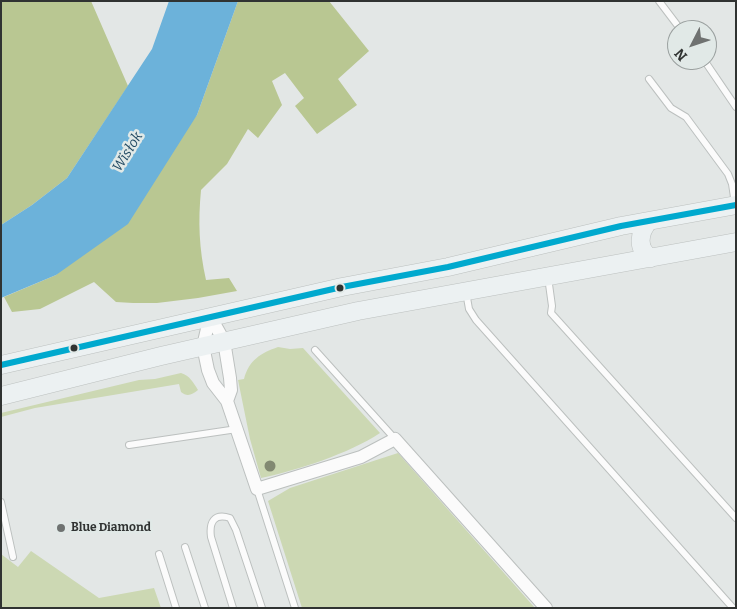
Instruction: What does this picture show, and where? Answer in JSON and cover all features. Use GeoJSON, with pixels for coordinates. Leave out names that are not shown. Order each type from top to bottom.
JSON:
{"type":"FeatureCollection","features":[{"type":"Feature","properties":{"kind":"main road"},"geometry":{"type":"LineString","coordinates":[[1,364],[342,287],[448,267],[541,244],[649,221],[736,205]]}},
{"type":"Feature","properties":{"kind":"main road"},"geometry":{"type":"LineString","coordinates":[[649,221],[642,229],[640,243],[643,252],[650,258]]}},
{"type":"Feature","properties":{"kind":"main road"},"geometry":{"type":"LineString","coordinates":[[1,396],[358,310],[736,242]]}},
{"type":"Feature","properties":{"kind":"street"},"geometry":{"type":"LineString","coordinates":[[210,316],[224,342],[231,390],[227,402]]}},
{"type":"Feature","properties":{"kind":"street"},"geometry":{"type":"LineString","coordinates":[[210,316],[203,346],[213,383],[227,402],[257,489],[361,457],[394,439],[546,608]]}},
{"type":"Feature","properties":{"kind":"lane"},"geometry":{"type":"LineString","coordinates":[[659,1],[673,20]]}},
{"type":"Feature","properties":{"kind":"lane"},"geometry":{"type":"LineString","coordinates":[[711,70],[736,107]]}},
{"type":"Feature","properties":{"kind":"lane"},"geometry":{"type":"LineString","coordinates":[[649,78],[671,108],[686,117],[728,174],[736,205]]}},
{"type":"Feature","properties":{"kind":"lane"},"geometry":{"type":"LineString","coordinates":[[548,276],[552,306],[551,313],[736,518]]}},
{"type":"Feature","properties":{"kind":"lane"},"geometry":{"type":"LineString","coordinates":[[466,291],[469,309],[476,320],[733,608]]}},
{"type":"Feature","properties":{"kind":"lane"},"geometry":{"type":"LineString","coordinates":[[315,350],[394,439]]}},
{"type":"Feature","properties":{"kind":"lane"},"geometry":{"type":"LineString","coordinates":[[129,445],[237,429]]}},
{"type":"Feature","properties":{"kind":"lane"},"geometry":{"type":"LineString","coordinates":[[257,489],[295,608]]}},
{"type":"Feature","properties":{"kind":"lane"},"geometry":{"type":"LineString","coordinates":[[1,502],[13,557]]}},
{"type":"Feature","properties":{"kind":"lane"},"geometry":{"type":"LineString","coordinates":[[233,608],[211,537],[210,527],[214,519],[222,516],[230,518],[236,530],[262,608]]}},
{"type":"Feature","properties":{"kind":"lane"},"geometry":{"type":"LineString","coordinates":[[185,547],[205,608]]}},
{"type":"Feature","properties":{"kind":"lane"},"geometry":{"type":"LineString","coordinates":[[159,554],[176,608]]}},
{"type":"Feature","properties":{"kind":"green space"},"geometry":{"type":"Polygon","coordinates":[[[1,1],[91,1],[128,86],[67,178],[32,205],[1,225],[1,1]]]}},
{"type":"Feature","properties":{"kind":"green space"},"geometry":{"type":"Polygon","coordinates":[[[238,1],[329,1],[369,51],[338,79],[357,105],[317,134],[295,106],[304,98],[285,73],[272,81],[282,105],[258,138],[248,129],[227,164],[201,190],[200,235],[206,280],[229,278],[237,291],[157,303],[116,302],[94,282],[40,309],[12,312],[4,297],[56,275],[197,115],[238,1]]]}},
{"type":"Feature","properties":{"kind":"green space"},"geometry":{"type":"Polygon","coordinates":[[[278,347],[290,349],[303,348],[380,433],[338,454],[291,471],[261,478],[250,439],[238,380],[244,379],[246,372],[256,358],[278,347]]]}},
{"type":"Feature","properties":{"kind":"green space"},"geometry":{"type":"Polygon","coordinates":[[[181,373],[193,382],[198,390],[187,395],[181,392],[179,384],[35,408],[1,417],[1,413],[139,380],[155,379],[181,373]]]}},
{"type":"Feature","properties":{"kind":"green space"},"geometry":{"type":"Polygon","coordinates":[[[398,453],[535,608],[302,608],[268,501],[290,488],[398,453]]]}},
{"type":"Feature","properties":{"kind":"green space"},"geometry":{"type":"Polygon","coordinates":[[[31,551],[99,598],[154,588],[161,608],[1,608],[1,554],[18,567],[31,551]]]}},
{"type":"Feature","properties":{"kind":"water","name":"Wisłok"},"geometry":{"type":"Polygon","coordinates":[[[169,1],[238,1],[197,115],[128,224],[56,275],[1,298],[1,225],[32,205],[67,178],[152,49],[169,1]]]}},
{"type":"Feature","properties":{"kind":"transit line"},"geometry":{"type":"LineString","coordinates":[[1,365],[342,287],[448,267],[621,226],[736,205]]}},
{"type":"Feature","properties":{"kind":"place","name":"Blue Diamond"},"geometry":{"type":"Point","coordinates":[61,528]}}]}
